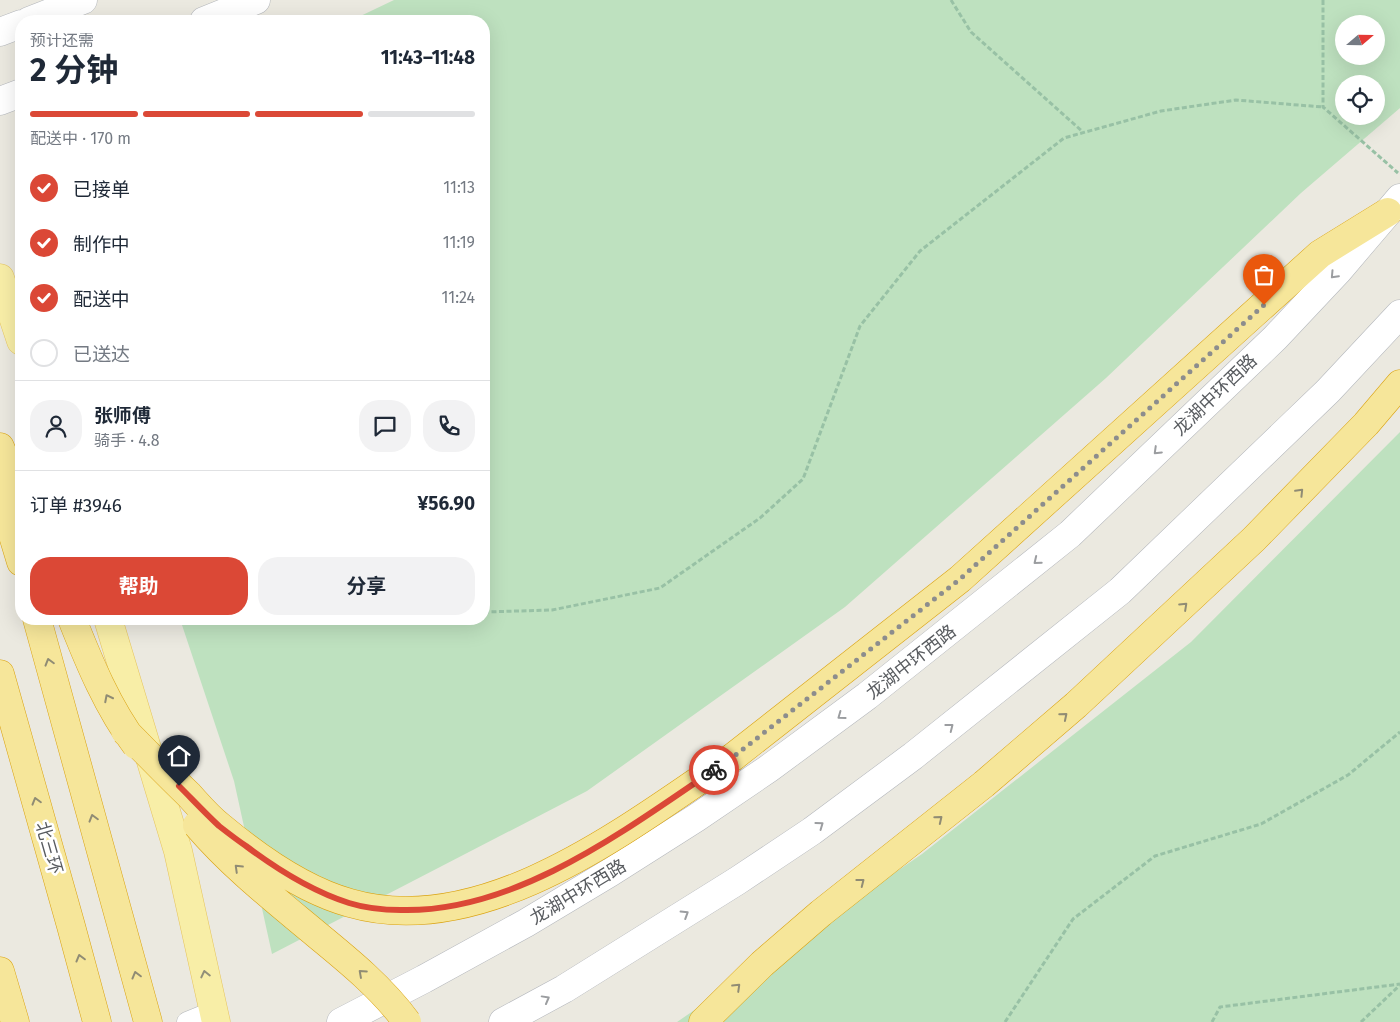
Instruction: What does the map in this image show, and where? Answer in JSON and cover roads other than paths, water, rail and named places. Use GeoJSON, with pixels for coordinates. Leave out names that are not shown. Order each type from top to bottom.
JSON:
{"type":"FeatureCollection","features":[{"type":"Feature","properties":{"kind":"highway"},"geometry":{"type":"LineString","coordinates":[[125,731],[220,827],[271,865],[310,888],[350,904],[385,910],[420,911],[455,907],[527,883],[559,869],[612,839],[733,757],[960,579],[1320,254],[1394,205]]}},
{"type":"Feature","properties":{"kind":"highway"},"geometry":{"type":"LineString","coordinates":[[703,1022],[762,964],[821,913],[984,784],[1076,705],[1189,602],[1261,533],[1366,424],[1400,384]]}},
{"type":"Feature","properties":{"kind":"highway"},"geometry":{"type":"LineString","coordinates":[[0,447],[15,482]]}},
{"type":"Feature","properties":{"kind":"highway"},"geometry":{"type":"LineString","coordinates":[[0,494],[15,543]]}},
{"type":"Feature","properties":{"kind":"highway"},"geometry":{"type":"LineString","coordinates":[[39,625],[148,1022]]}},
{"type":"Feature","properties":{"kind":"highway"},"geometry":{"type":"LineString","coordinates":[[74,625],[89,661],[125,731],[180,805],[212,843],[249,879],[371,981],[407,1022]]}},
{"type":"Feature","properties":{"kind":"highway","name":"北三环"},"geometry":{"type":"LineString","coordinates":[[0,674],[72,926],[97,1022]]}},
{"type":"Feature","properties":{"kind":"highway"},"geometry":{"type":"LineString","coordinates":[[0,971],[15,1022]]}},
{"type":"Feature","properties":{"kind":"main road"},"geometry":{"type":"LineString","coordinates":[[44,15],[83,0]]}},
{"type":"Feature","properties":{"kind":"main road"},"geometry":{"type":"LineString","coordinates":[[219,15],[256,0]]}},
{"type":"Feature","properties":{"kind":"main road"},"geometry":{"type":"LineString","coordinates":[[0,32],[15,26]]}},
{"type":"Feature","properties":{"kind":"main road"},"geometry":{"type":"LineString","coordinates":[[0,101],[15,95]]}},
{"type":"Feature","properties":{"kind":"main road","name":"龙湖中环西路"},"geometry":{"type":"LineString","coordinates":[[341,1022],[518,928],[611,872],[768,769],[867,696],[1070,534],[1275,338],[1338,271],[1394,205]]}},
{"type":"Feature","properties":{"kind":"main road"},"geometry":{"type":"LineString","coordinates":[[0,278],[15,323]]}},
{"type":"Feature","properties":{"kind":"main road"},"geometry":{"type":"LineString","coordinates":[[503,1022],[564,989],[738,881],[820,825],[928,744],[1120,591],[1328,391],[1400,314]]}},
{"type":"Feature","properties":{"kind":"main road"},"geometry":{"type":"LineString","coordinates":[[110,625],[178,851],[215,1017]]}},
{"type":"Feature","properties":{"kind":"street"},"geometry":{"type":"LineString","coordinates":[[187,1022],[215,1017]]}}]}
